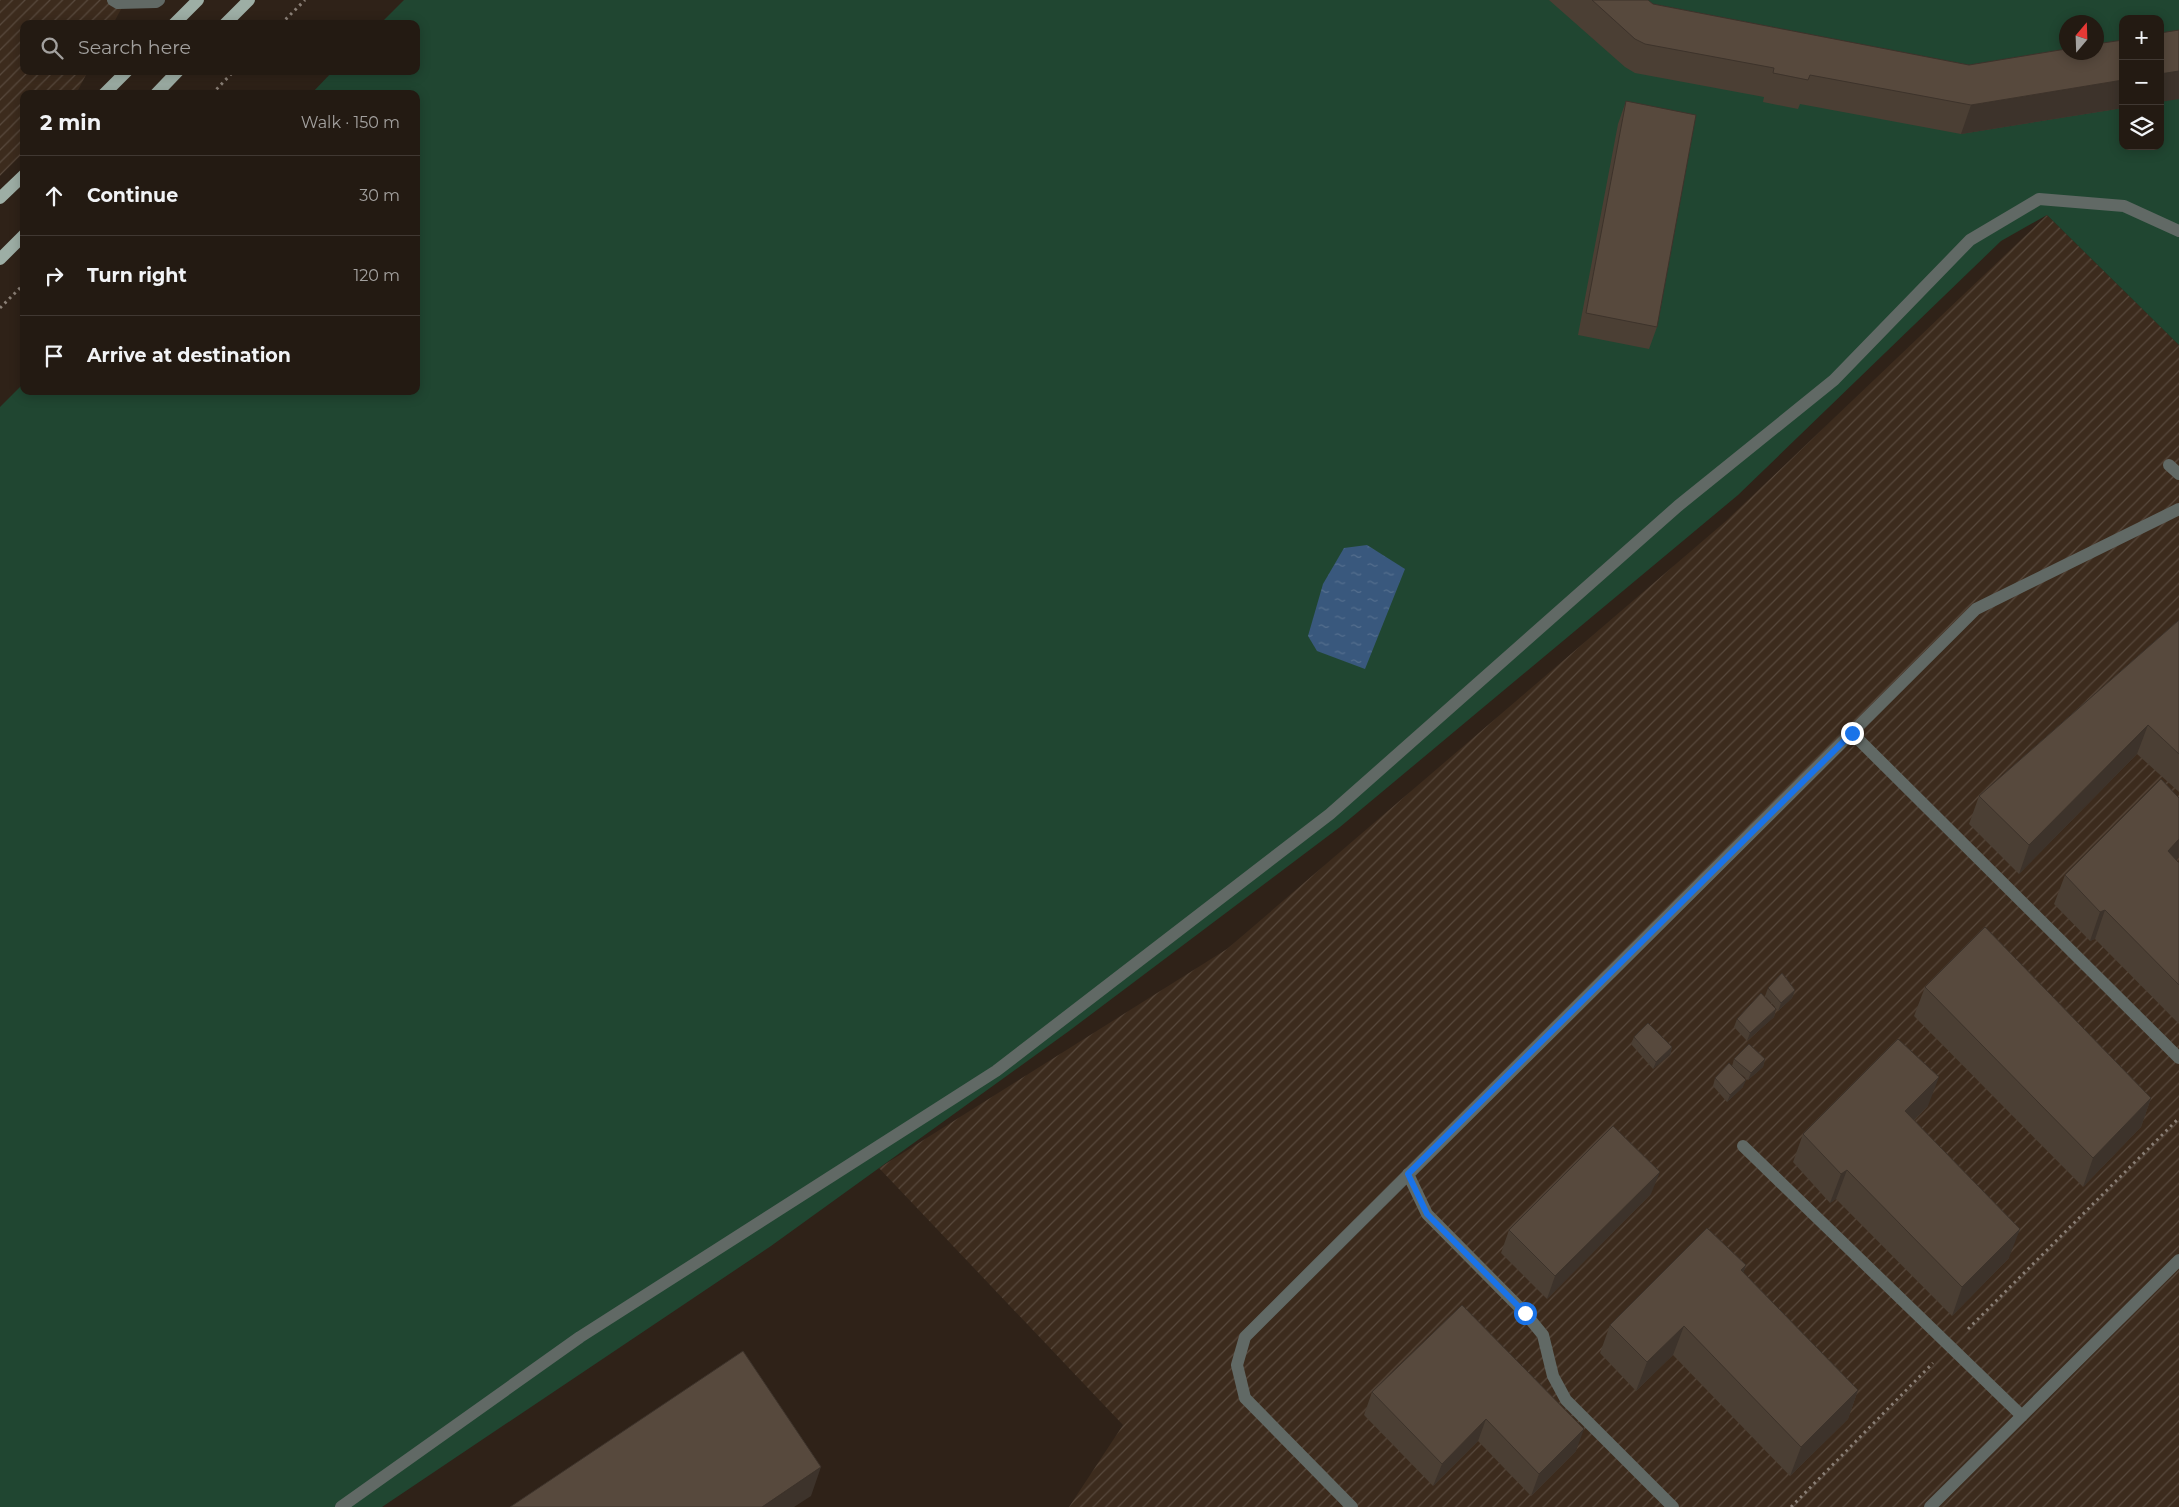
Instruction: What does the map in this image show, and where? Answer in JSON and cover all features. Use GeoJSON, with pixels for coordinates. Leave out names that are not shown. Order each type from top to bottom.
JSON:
{"type":"FeatureCollection","features":[{"type":"Feature","properties":{"kind":"main road"},"geometry":{"type":"LineString","coordinates":[[178,20],[198,0]]}},
{"type":"Feature","properties":{"kind":"main road"},"geometry":{"type":"LineString","coordinates":[[229,20],[249,0]]}},
{"type":"Feature","properties":{"kind":"main road"},"geometry":{"type":"LineString","coordinates":[[108,90],[123,75]]}},
{"type":"Feature","properties":{"kind":"main road"},"geometry":{"type":"LineString","coordinates":[[160,90],[174,75]]}},
{"type":"Feature","properties":{"kind":"main road"},"geometry":{"type":"LineString","coordinates":[[0,198],[20,179]]}},
{"type":"Feature","properties":{"kind":"main road"},"geometry":{"type":"LineString","coordinates":[[0,259],[20,239]]}},
{"type":"Feature","properties":{"kind":"street"},"geometry":{"type":"LineString","coordinates":[[113,0],[118,3],[156,2],[159,0]]}},
{"type":"Feature","properties":{"kind":"street"},"geometry":{"type":"LineString","coordinates":[[341,1507],[580,1338],[996,1071],[1330,814],[1678,506],[1834,380],[1970,240],[2039,199],[2124,206],[2179,231]]}},
{"type":"Feature","properties":{"kind":"street"},"geometry":{"type":"LineString","coordinates":[[2169,465],[2179,474]]}},
{"type":"Feature","properties":{"kind":"street"},"geometry":{"type":"LineString","coordinates":[[1352,1507],[1244,1398],[1237,1365],[1244,1337],[1976,609],[2176,510]]}},
{"type":"Feature","properties":{"kind":"street"},"geometry":{"type":"LineString","coordinates":[[1852,733],[2179,1058]]}},
{"type":"Feature","properties":{"kind":"street"},"geometry":{"type":"LineString","coordinates":[[1743,1146],[2022,1416]]}},
{"type":"Feature","properties":{"kind":"street"},"geometry":{"type":"LineString","coordinates":[[1408,1174],[1427,1214],[1525,1313],[1542,1334],[1553,1376],[1566,1400],[1674,1507]]}},
{"type":"Feature","properties":{"kind":"street"},"geometry":{"type":"LineString","coordinates":[[1930,1507],[2179,1260]]}},
{"type":"Feature","properties":{"kind":"path"},"geometry":{"type":"LineString","coordinates":[[285,20],[304,0]]}},
{"type":"Feature","properties":{"kind":"path"},"geometry":{"type":"LineString","coordinates":[[216,90],[230,75]]}},
{"type":"Feature","properties":{"kind":"path"},"geometry":{"type":"LineString","coordinates":[[0,308],[20,288]]}},
{"type":"Feature","properties":{"kind":"path"},"geometry":{"type":"LineString","coordinates":[[1791,1507],[2179,1118]]}},
{"type":"Feature","properties":{"kind":"shaded area"},"geometry":{"type":"Polygon","coordinates":[[[0,0],[126,0],[115,20],[20,20],[20,75],[86,75],[78,90],[20,90],[20,156],[0,176],[0,0]]]}},
{"type":"Feature","properties":{"kind":"shaded area"},"geometry":{"type":"Polygon","coordinates":[[[2047,215],[2179,345],[2179,1507],[1069,1507],[1123,1425],[879,1168],[1227,949],[1726,521],[2047,215]]]}},
{"type":"Feature","properties":{"kind":"green space"},"geometry":{"type":"Polygon","coordinates":[[[404,0],[2179,0],[2179,345],[2047,215],[2001,241],[1738,495],[1340,827],[1069,1031],[771,1246],[382,1507],[0,1507],[0,407],[20,387],[20,395],[420,395],[420,90],[315,90],[329,75],[420,75],[420,20],[384,20],[404,0]]]}},
{"type":"Feature","properties":{"kind":"water"},"geometry":{"type":"Polygon","coordinates":[[[1367,545],[1405,569],[1365,669],[1317,651],[1308,636],[1323,584],[1344,548],[1367,545]]]}},
{"type":"Feature","properties":{"kind":"building"},"geometry":{"type":"Polygon","coordinates":[[[1592,0],[1648,0],[1653,4],[1969,65],[2059,50],[2059,60],[2104,60],[2104,43],[2119,41],[2119,81],[1971,105],[1810,75],[1808,80],[1773,73],[1774,68],[1645,44],[1635,39],[1592,0]]]}},
{"type":"Feature","properties":{"kind":"building"},"geometry":{"type":"Polygon","coordinates":[[[2179,30],[2179,71],[2164,73],[2164,32],[2179,30]]]}},
{"type":"Feature","properties":{"kind":"building"},"geometry":{"type":"Polygon","coordinates":[[[1626,101],[1696,115],[1657,327],[1586,313],[1626,101]]]}},
{"type":"Feature","properties":{"kind":"building"},"geometry":{"type":"Polygon","coordinates":[[[2179,620],[2179,754],[2148,725],[2029,845],[1979,796],[2179,620]]]}},
{"type":"Feature","properties":{"kind":"building"},"geometry":{"type":"Polygon","coordinates":[[[2161,779],[2179,798],[2179,839],[2168,851],[2179,863],[2179,985],[2105,910],[2100,912],[2065,875],[2161,779]]]}},
{"type":"Feature","properties":{"kind":"building"},"geometry":{"type":"Polygon","coordinates":[[[1985,927],[2151,1098],[2093,1158],[1925,987],[1985,927]]]}},
{"type":"Feature","properties":{"kind":"building"},"geometry":{"type":"Polygon","coordinates":[[[1782,973],[1795,990],[1781,1003],[1768,988],[1782,973]]]}},
{"type":"Feature","properties":{"kind":"building"},"geometry":{"type":"Polygon","coordinates":[[[1761,993],[1776,1009],[1750,1033],[1737,1019],[1761,993]]]}},
{"type":"Feature","properties":{"kind":"building"},"geometry":{"type":"Polygon","coordinates":[[[1648,1023],[1672,1047],[1656,1062],[1634,1037],[1648,1023]]]}},
{"type":"Feature","properties":{"kind":"building"},"geometry":{"type":"Polygon","coordinates":[[[1898,1039],[1939,1077],[1905,1111],[2020,1229],[1962,1287],[1847,1170],[1841,1174],[1803,1134],[1898,1039]]]}},
{"type":"Feature","properties":{"kind":"building"},"geometry":{"type":"Polygon","coordinates":[[[1749,1044],[1765,1059],[1751,1073],[1734,1059],[1749,1044]]]}},
{"type":"Feature","properties":{"kind":"building"},"geometry":{"type":"Polygon","coordinates":[[[1729,1063],[1746,1080],[1730,1095],[1715,1078],[1729,1063]]]}},
{"type":"Feature","properties":{"kind":"building"},"geometry":{"type":"Polygon","coordinates":[[[1613,1126],[1660,1172],[1555,1276],[1509,1230],[1613,1126]]]}},
{"type":"Feature","properties":{"kind":"building"},"geometry":{"type":"Polygon","coordinates":[[[1707,1228],[1746,1265],[1741,1270],[1858,1390],[1801,1447],[1684,1326],[1647,1362],[1610,1325],[1707,1228]]]}},
{"type":"Feature","properties":{"kind":"building"},"geometry":{"type":"Polygon","coordinates":[[[1462,1305],[1584,1429],[1539,1474],[1486,1419],[1442,1464],[1372,1392],[1462,1305]]]}},
{"type":"Feature","properties":{"kind":"building"},"geometry":{"type":"Polygon","coordinates":[[[743,1351],[821,1467],[762,1507],[510,1507],[743,1351]]]}},
{"type":"Feature","properties":{"kind":"route"},"geometry":{"type":"LineString","coordinates":[[1525,1313],[1427,1214],[1408,1174],[1852,733]]}}]}
